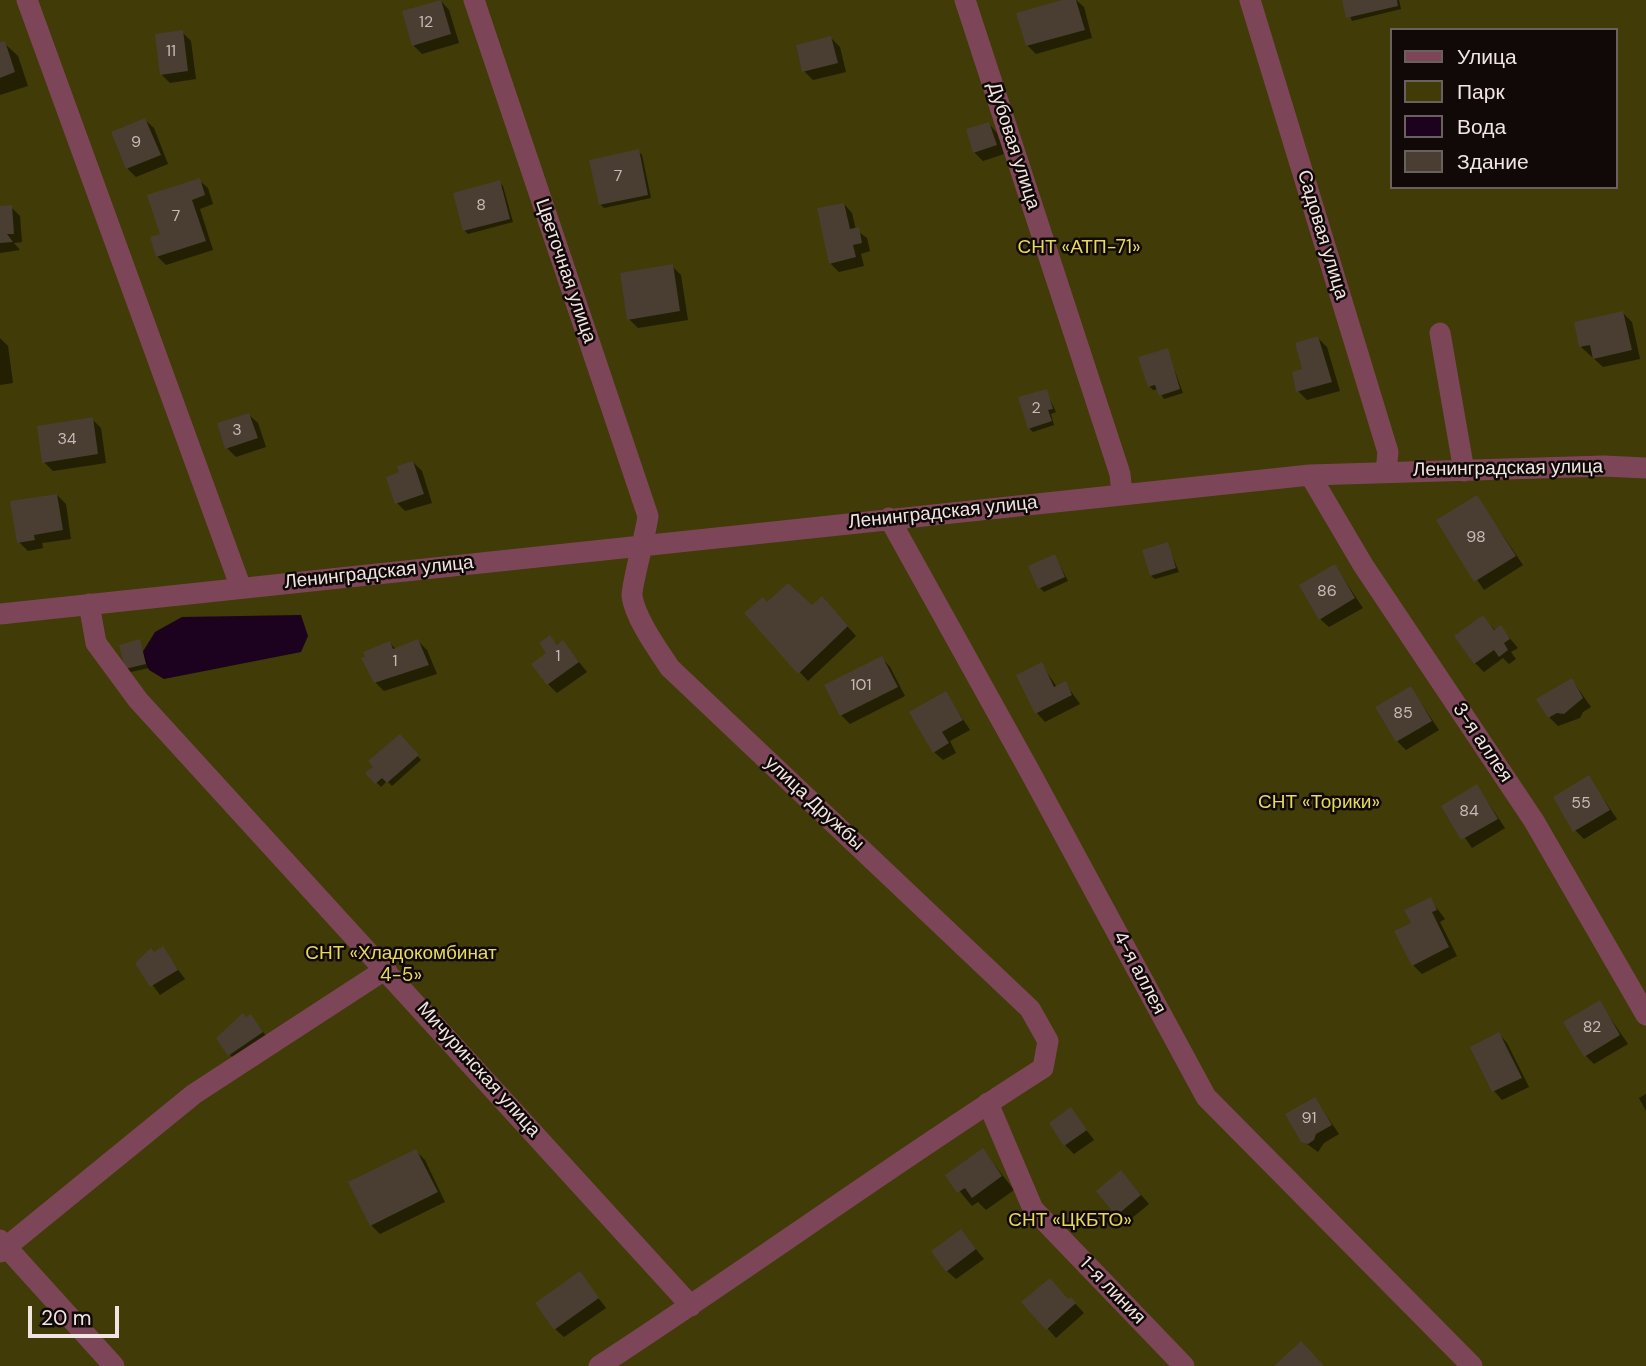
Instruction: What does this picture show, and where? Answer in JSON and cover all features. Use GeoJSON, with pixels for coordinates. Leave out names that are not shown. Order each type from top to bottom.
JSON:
{"type":"FeatureCollection","features":[{"type":"Feature","properties":{"kind":"street"},"geometry":{"type":"LineString","coordinates":[[27,0],[241,588]]}},
{"type":"Feature","properties":{"kind":"street","name":"Цветочная улица"},"geometry":{"type":"LineString","coordinates":[[474,0],[648,516],[645,544]]}},
{"type":"Feature","properties":{"kind":"street","name":"Дубовая улица"},"geometry":{"type":"LineString","coordinates":[[965,0],[1120,474],[1122,494]]}},
{"type":"Feature","properties":{"kind":"street","name":"Садовая улица"},"geometry":{"type":"LineString","coordinates":[[1250,0],[1388,452],[1386,471]]}},
{"type":"Feature","properties":{"kind":"street"},"geometry":{"type":"LineString","coordinates":[[1440,333],[1464,471]]}},
{"type":"Feature","properties":{"kind":"street","name":"Ленинградская улица"},"geometry":{"type":"LineString","coordinates":[[0,614],[1310,475],[1604,466],[1646,468]]}},
{"type":"Feature","properties":{"kind":"street","name":"3-я аллея"},"geometry":{"type":"LineString","coordinates":[[1310,475],[1363,565],[1534,821],[1646,1015]]}},
{"type":"Feature","properties":{"kind":"street","name":"4-я аллея"},"geometry":{"type":"LineString","coordinates":[[889,519],[1206,1097],[1472,1366]]}},
{"type":"Feature","properties":{"kind":"street","name":"улица Дружбы"},"geometry":{"type":"LineString","coordinates":[[645,544],[632,595],[651,638],[670,668],[1030,1009],[1048,1041],[1043,1068],[988,1102]]}},
{"type":"Feature","properties":{"kind":"street","name":"Мичуринская улица"},"geometry":{"type":"LineString","coordinates":[[89,604],[96,643],[138,700],[691,1306]]}},
{"type":"Feature","properties":{"kind":"street"},"geometry":{"type":"LineString","coordinates":[[114,1366],[2,1246],[194,1094],[386,969]]}},
{"type":"Feature","properties":{"kind":"street"},"geometry":{"type":"LineString","coordinates":[[599,1366],[988,1102]]}},
{"type":"Feature","properties":{"kind":"street","name":"1-я линия"},"geometry":{"type":"LineString","coordinates":[[988,1102],[1033,1209],[1184,1366]]}},
{"type":"Feature","properties":{"kind":"green space"},"geometry":{"type":"Polygon","coordinates":[[[0,0],[1646,0],[1646,1366],[0,1366],[0,0]]]}},
{"type":"Feature","properties":{"kind":"water"},"geometry":{"type":"Polygon","coordinates":[[[301,615],[308,636],[301,652],[164,679],[149,670],[142,653],[155,632],[182,617],[301,615]]]}},
{"type":"Feature","properties":{"kind":"building"},"geometry":{"type":"Polygon","coordinates":[[[441,0],[451,34],[412,46],[402,11],[441,0]]]}},
{"type":"Feature","properties":{"kind":"building"},"geometry":{"type":"Polygon","coordinates":[[[1062,0],[1076,0],[1085,30],[1026,46],[1016,13],[1062,0]]]}},
{"type":"Feature","properties":{"kind":"building"},"geometry":{"type":"Polygon","coordinates":[[[1342,0],[1397,0],[1398,6],[1346,18],[1342,0]]]}},
{"type":"Feature","properties":{"kind":"building"},"geometry":{"type":"Polygon","coordinates":[[[183,30],[188,71],[160,75],[155,34],[183,30]]]}},
{"type":"Feature","properties":{"kind":"building"},"geometry":{"type":"Polygon","coordinates":[[[831,36],[838,63],[802,72],[796,45],[831,36]]]}},
{"type":"Feature","properties":{"kind":"building"},"geometry":{"type":"Polygon","coordinates":[[[5,41],[15,72],[0,78],[0,42],[5,41]]]}},
{"type":"Feature","properties":{"kind":"building"},"geometry":{"type":"Polygon","coordinates":[[[145,118],[161,155],[126,169],[111,132],[145,118]]]}},
{"type":"Feature","properties":{"kind":"building"},"geometry":{"type":"Polygon","coordinates":[[[989,122],[997,145],[973,153],[966,129],[989,122]]]}},
{"type":"Feature","properties":{"kind":"building"},"geometry":{"type":"Polygon","coordinates":[[[639,149],[648,195],[599,205],[589,160],[639,149]]]}},
{"type":"Feature","properties":{"kind":"building"},"geometry":{"type":"Polygon","coordinates":[[[200,178],[205,195],[192,200],[206,241],[156,257],[150,237],[160,234],[147,195],[200,178]]]}},
{"type":"Feature","properties":{"kind":"building"},"geometry":{"type":"Polygon","coordinates":[[[500,180],[510,219],[463,231],[453,193],[500,180]]]}},
{"type":"Feature","properties":{"kind":"building"},"geometry":{"type":"Polygon","coordinates":[[[844,203],[850,229],[859,227],[862,243],[853,245],[856,257],[829,264],[817,208],[844,203]]]}},
{"type":"Feature","properties":{"kind":"building"},"geometry":{"type":"Polygon","coordinates":[[[12,205],[14,234],[7,234],[13,242],[0,243],[0,206],[12,205]]]}},
{"type":"Feature","properties":{"kind":"building"},"geometry":{"type":"Polygon","coordinates":[[[673,264],[680,311],[627,320],[620,273],[673,264]]]}},
{"type":"Feature","properties":{"kind":"building"},"geometry":{"type":"Polygon","coordinates":[[[1623,311],[1632,350],[1593,359],[1590,345],[1579,347],[1574,322],[1623,311]]]}},
{"type":"Feature","properties":{"kind":"building"},"geometry":{"type":"Polygon","coordinates":[[[1318,336],[1332,382],[1296,392],[1292,372],[1302,369],[1295,343],[1318,336]]]}},
{"type":"Feature","properties":{"kind":"building"},"geometry":{"type":"Polygon","coordinates":[[[1168,348],[1180,389],[1159,396],[1155,385],[1148,387],[1138,357],[1168,348]]]}},
{"type":"Feature","properties":{"kind":"building"},"geometry":{"type":"Polygon","coordinates":[[[1047,389],[1053,409],[1048,410],[1052,421],[1028,429],[1018,397],[1047,389]]]}},
{"type":"Feature","properties":{"kind":"building"},"geometry":{"type":"Polygon","coordinates":[[[249,413],[258,438],[225,449],[217,423],[249,413]]]}},
{"type":"Feature","properties":{"kind":"building"},"geometry":{"type":"Polygon","coordinates":[[[93,417],[98,454],[42,463],[37,426],[93,417]]]}},
{"type":"Feature","properties":{"kind":"building"},"geometry":{"type":"Polygon","coordinates":[[[413,461],[424,494],[395,504],[386,477],[399,472],[397,466],[413,461]]]}},
{"type":"Feature","properties":{"kind":"building"},"geometry":{"type":"Polygon","coordinates":[[[57,494],[63,530],[34,535],[35,540],[17,543],[10,501],[57,494]]]}},
{"type":"Feature","properties":{"kind":"building"},"geometry":{"type":"Polygon","coordinates":[[[1477,495],[1516,556],[1474,582],[1436,520],[1477,495]]]}},
{"type":"Feature","properties":{"kind":"building"},"geometry":{"type":"Polygon","coordinates":[[[1168,542],[1176,568],[1150,576],[1142,550],[1168,542]]]}},
{"type":"Feature","properties":{"kind":"building"},"geometry":{"type":"Polygon","coordinates":[[[1055,554],[1065,577],[1038,589],[1028,566],[1055,554]]]}},
{"type":"Feature","properties":{"kind":"building"},"geometry":{"type":"Polygon","coordinates":[[[1335,564],[1355,598],[1319,620],[1299,585],[1335,564]]]}},
{"type":"Feature","properties":{"kind":"building"},"geometry":{"type":"Polygon","coordinates":[[[788,583],[812,605],[822,596],[848,626],[798,674],[744,613],[763,597],[767,602],[788,583]]]}},
{"type":"Feature","properties":{"kind":"building"},"geometry":{"type":"Polygon","coordinates":[[[1483,615],[1494,630],[1501,625],[1510,639],[1504,643],[1508,650],[1499,657],[1494,650],[1474,664],[1454,636],[1483,615]]]}},
{"type":"Feature","properties":{"kind":"building"},"geometry":{"type":"Polygon","coordinates":[[[550,635],[557,645],[563,640],[579,662],[547,685],[531,664],[546,653],[539,643],[550,635]]]}},
{"type":"Feature","properties":{"kind":"building"},"geometry":{"type":"Polygon","coordinates":[[[140,639],[146,664],[125,669],[119,645],[140,639]]]}},
{"type":"Feature","properties":{"kind":"building"},"geometry":{"type":"Polygon","coordinates":[[[418,639],[429,665],[374,683],[361,658],[365,657],[363,652],[390,641],[393,649],[418,639]]]}},
{"type":"Feature","properties":{"kind":"building"},"geometry":{"type":"Polygon","coordinates":[[[882,656],[898,687],[840,716],[824,685],[882,656]]]}},
{"type":"Feature","properties":{"kind":"building"},"geometry":{"type":"Polygon","coordinates":[[[1042,662],[1054,687],[1066,681],[1072,695],[1035,714],[1016,675],[1042,662]]]}},
{"type":"Feature","properties":{"kind":"building"},"geometry":{"type":"Polygon","coordinates":[[[1572,678],[1583,698],[1564,714],[1557,713],[1548,718],[1536,699],[1572,678]]]}},
{"type":"Feature","properties":{"kind":"building"},"geometry":{"type":"Polygon","coordinates":[[[1411,686],[1432,721],[1396,742],[1375,707],[1411,686]]]}},
{"type":"Feature","properties":{"kind":"building"},"geometry":{"type":"Polygon","coordinates":[[[946,691],[963,720],[942,732],[949,743],[933,753],[909,712],[946,691]]]}},
{"type":"Feature","properties":{"kind":"building"},"geometry":{"type":"Polygon","coordinates":[[[400,734],[419,755],[387,783],[382,778],[375,784],[365,773],[373,767],[368,761],[400,734]]]}},
{"type":"Feature","properties":{"kind":"building"},"geometry":{"type":"Polygon","coordinates":[[[1589,775],[1610,810],[1573,832],[1553,797],[1589,775]]]}},
{"type":"Feature","properties":{"kind":"building"},"geometry":{"type":"Polygon","coordinates":[[[1477,784],[1498,819],[1461,840],[1441,806],[1477,784]]]}},
{"type":"Feature","properties":{"kind":"building"},"geometry":{"type":"Polygon","coordinates":[[[1431,897],[1437,910],[1432,912],[1449,947],[1412,966],[1394,931],[1411,923],[1404,910],[1431,897]]]}},
{"type":"Feature","properties":{"kind":"building"},"geometry":{"type":"Polygon","coordinates":[[[163,946],[178,970],[150,987],[135,963],[151,948],[154,952],[163,946]]]}},
{"type":"Feature","properties":{"kind":"building"},"geometry":{"type":"Polygon","coordinates":[[[1600,1000],[1620,1035],[1584,1057],[1563,1022],[1600,1000]]]}},
{"type":"Feature","properties":{"kind":"building"},"geometry":{"type":"Polygon","coordinates":[[[243,1013],[246,1017],[251,1014],[263,1032],[228,1056],[216,1038],[243,1013]]]}},
{"type":"Feature","properties":{"kind":"building"},"geometry":{"type":"Polygon","coordinates":[[[1499,1032],[1522,1078],[1492,1092],[1470,1047],[1499,1032]]]}},
{"type":"Feature","properties":{"kind":"building"},"geometry":{"type":"Polygon","coordinates":[[[1315,1097],[1332,1125],[1316,1134],[1314,1140],[1308,1144],[1301,1142],[1285,1114],[1315,1097]]]}},
{"type":"Feature","properties":{"kind":"building"},"geometry":{"type":"Polygon","coordinates":[[[1071,1107],[1087,1130],[1064,1146],[1049,1123],[1071,1107]]]}},
{"type":"Feature","properties":{"kind":"building"},"geometry":{"type":"Polygon","coordinates":[[[983,1148],[1002,1176],[972,1198],[965,1188],[957,1193],[945,1175],[983,1148]]]}},
{"type":"Feature","properties":{"kind":"building"},"geometry":{"type":"Polygon","coordinates":[[[416,1149],[438,1192],[370,1226],[348,1182],[416,1149]]]}},
{"type":"Feature","properties":{"kind":"building"},"geometry":{"type":"Polygon","coordinates":[[[1121,1170],[1141,1195],[1116,1216],[1096,1191],[1121,1170]]]}},
{"type":"Feature","properties":{"kind":"building"},"geometry":{"type":"Polygon","coordinates":[[[961,1229],[976,1249],[946,1272],[931,1251],[961,1229]]]}},
{"type":"Feature","properties":{"kind":"building"},"geometry":{"type":"Polygon","coordinates":[[[580,1271],[599,1298],[554,1330],[535,1303],[580,1271]]]}},
{"type":"Feature","properties":{"kind":"building"},"geometry":{"type":"Polygon","coordinates":[[[1050,1278],[1068,1299],[1071,1297],[1076,1303],[1046,1330],[1021,1302],[1050,1278]]]}},
{"type":"Feature","properties":{"kind":"building"},"geometry":{"type":"Polygon","coordinates":[[[1301,1341],[1324,1366],[1274,1366],[1301,1341]]]}},
{"type":"Feature","properties":{"kind":"park label","name":"СНТ «АТП-71»"},"geometry":{"type":"Point","coordinates":[1079,248]}},
{"type":"Feature","properties":{"kind":"park label","name":"СНТ «Торики»"},"geometry":{"type":"Point","coordinates":[1319,803]}},
{"type":"Feature","properties":{"kind":"park label","name":"СНТ «Хладокомбинат 4-5»"},"geometry":{"type":"Point","coordinates":[401,965]}},
{"type":"Feature","properties":{"kind":"park label","name":"СНТ «ЦКБТО»"},"geometry":{"type":"Point","coordinates":[1070,1221]}}]}
